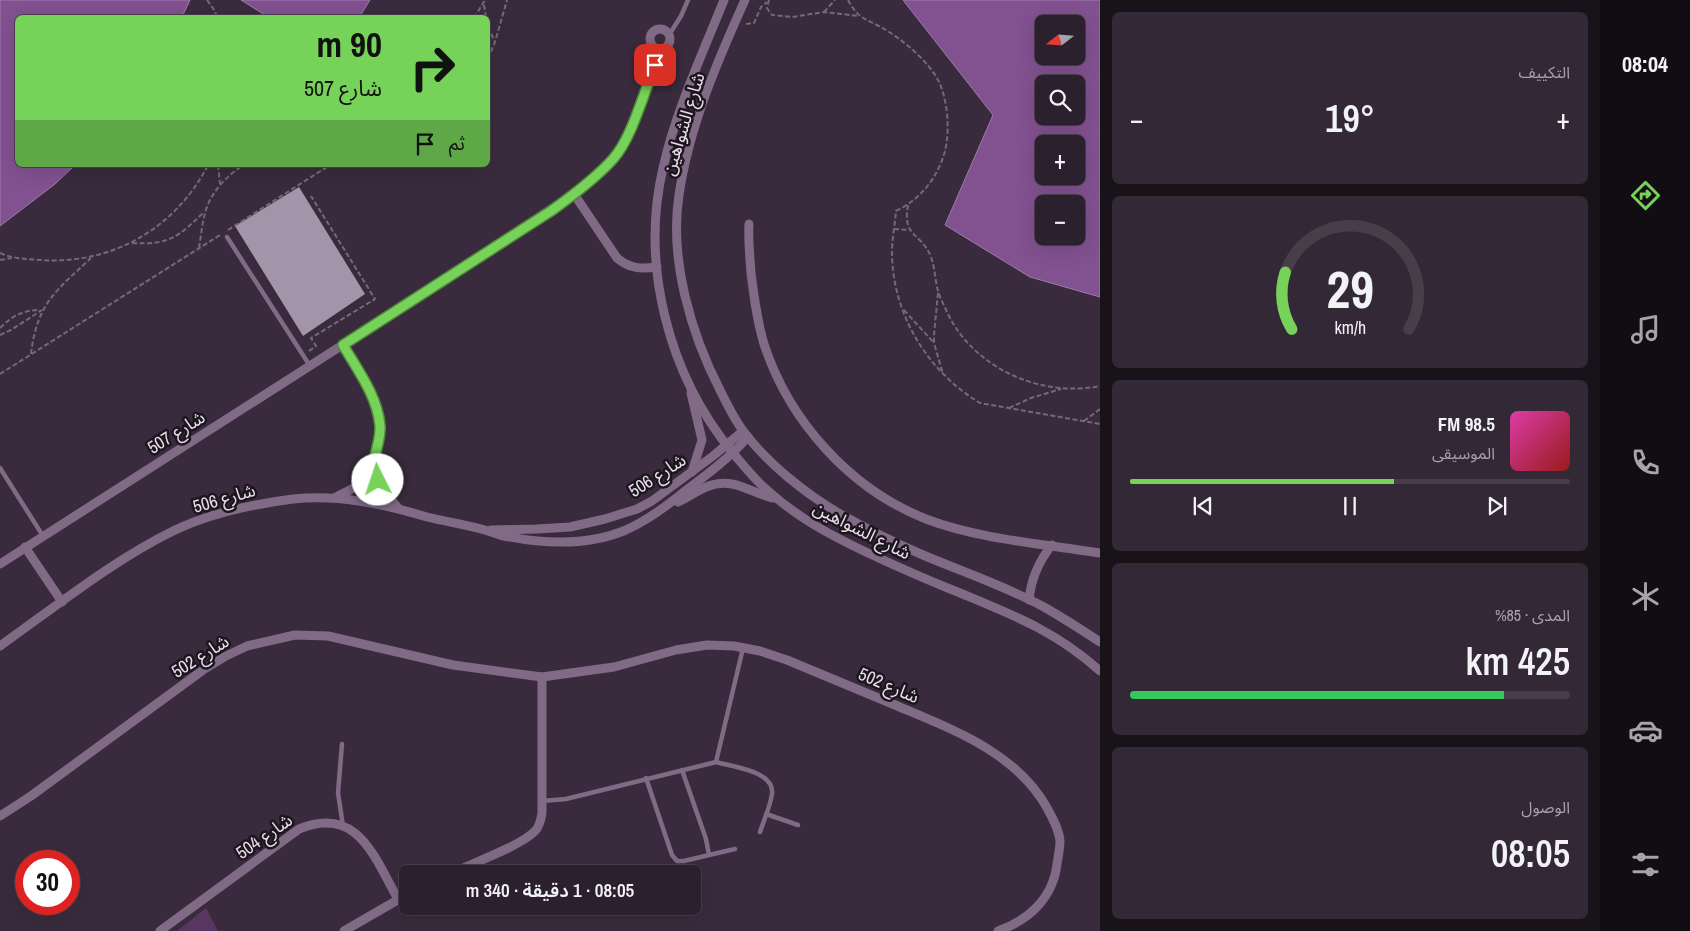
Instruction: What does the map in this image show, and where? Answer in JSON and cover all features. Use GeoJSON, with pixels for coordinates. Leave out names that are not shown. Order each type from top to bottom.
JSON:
{"type":"FeatureCollection","features":[{"type":"Feature","properties":{"kind":"street","name":"شارع الشواهين"},"geometry":{"type":"LineString","coordinates":[[724,0],[671,137],[662,168],[656,214],[657,267],[662,302],[671,338],[680,365],[712,426],[753,478],[813,526],[943,586],[1025,620],[1056,637],[1100,671]]}},
{"type":"Feature","properties":{"kind":"street","name":"شارع الشواهين"},"geometry":{"type":"LineString","coordinates":[[745,0],[702,104],[678,196],[678,255],[685,292],[706,364],[728,407],[746,434],[768,460],[815,497],[840,513],[898,544],[1029,600],[1100,642]]}},
{"type":"Feature","properties":{"kind":"street"},"geometry":{"type":"LineString","coordinates":[[665,30],[669,35],[670,41],[667,46],[661,49],[655,48],[651,43],[650,37],[653,31],[665,30]]}},
{"type":"Feature","properties":{"kind":"street","name":"شارع 507"},"geometry":{"type":"LineString","coordinates":[[0,564],[551,211],[574,194],[614,159],[630,130],[661,49]]}},
{"type":"Feature","properties":{"kind":"street"},"geometry":{"type":"LineString","coordinates":[[574,194],[617,258],[624,265],[634,268],[657,267]]}},
{"type":"Feature","properties":{"kind":"street"},"geometry":{"type":"LineString","coordinates":[[749,224],[748,238],[757,315],[764,343],[774,370],[790,401],[809,429],[851,473],[876,492],[926,518],[971,532],[1100,553]]}},
{"type":"Feature","properties":{"kind":"street"},"geometry":{"type":"LineString","coordinates":[[343,345],[370,394],[378,413],[380,427],[374,465],[378,480],[383,489],[398,508]]}},
{"type":"Feature","properties":{"kind":"street"},"geometry":{"type":"LineString","coordinates":[[691,388],[692,404],[702,440],[692,472]]}},
{"type":"Feature","properties":{"kind":"street","name":"شارع 506"},"geometry":{"type":"LineString","coordinates":[[0,646],[139,549],[174,530],[246,507],[295,499],[334,498],[367,501],[502,536],[563,542],[596,540],[632,527],[670,503],[746,434]]}},
{"type":"Feature","properties":{"kind":"street","name":"شارع 506"},"geometry":{"type":"LineString","coordinates":[[488,531],[502,529],[537,530],[570,526],[623,514],[652,501],[692,472],[730,450]]}},
{"type":"Feature","properties":{"kind":"street"},"geometry":{"type":"LineString","coordinates":[[334,498],[358,484],[374,465]]}},
{"type":"Feature","properties":{"kind":"street","name":"شارع 506"},"geometry":{"type":"LineString","coordinates":[[670,503],[683,500],[706,487],[724,482],[738,484],[764,496],[777,499]]}},
{"type":"Feature","properties":{"kind":"street"},"geometry":{"type":"LineString","coordinates":[[1029,600],[1030,587],[1039,563],[1052,545]]}},
{"type":"Feature","properties":{"kind":"street"},"geometry":{"type":"LineString","coordinates":[[25,547],[62,602]]}},
{"type":"Feature","properties":{"kind":"street","name":"شارع 502"},"geometry":{"type":"LineString","coordinates":[[0,816],[31,796],[204,670],[240,649],[271,639],[295,635],[328,636],[453,665],[542,676],[614,667],[676,650],[706,645],[743,647],[787,660],[964,734],[1004,759],[1040,795],[1054,820],[1060,841],[1057,869],[1048,892],[1034,911],[1015,925],[998,931]]}},
{"type":"Feature","properties":{"kind":"street"},"geometry":{"type":"LineString","coordinates":[[469,865],[528,837],[540,823],[542,813],[542,676]]}},
{"type":"Feature","properties":{"kind":"street","name":"شارع 504"},"geometry":{"type":"LineString","coordinates":[[160,931],[300,829],[310,825],[325,823],[338,823],[343,826]]}},
{"type":"Feature","properties":{"kind":"street"},"geometry":{"type":"LineString","coordinates":[[343,826],[357,834],[368,846],[398,899],[344,931]]}},
{"type":"Feature","properties":{"kind":"lane"},"geometry":{"type":"LineString","coordinates":[[669,35],[688,0]]}},
{"type":"Feature","properties":{"kind":"lane"},"geometry":{"type":"LineString","coordinates":[[227,237],[310,366]]}},
{"type":"Feature","properties":{"kind":"lane"},"geometry":{"type":"LineString","coordinates":[[0,468],[43,536]]}},
{"type":"Feature","properties":{"kind":"lane"},"geometry":{"type":"LineString","coordinates":[[716,762],[743,647]]}},
{"type":"Feature","properties":{"kind":"lane"},"geometry":{"type":"LineString","coordinates":[[342,744],[338,792],[343,826]]}},
{"type":"Feature","properties":{"kind":"lane"},"geometry":{"type":"LineString","coordinates":[[542,801],[566,798],[716,762],[761,774],[766,778],[772,789],[772,795],[760,832]]}},
{"type":"Feature","properties":{"kind":"lane"},"geometry":{"type":"LineString","coordinates":[[682,770],[706,838],[709,855]]}},
{"type":"Feature","properties":{"kind":"lane"},"geometry":{"type":"LineString","coordinates":[[646,778],[672,854],[677,860],[684,861],[735,849]]}},
{"type":"Feature","properties":{"kind":"lane"},"geometry":{"type":"LineString","coordinates":[[766,814],[798,825]]}},
{"type":"Feature","properties":{"kind":"path"},"geometry":{"type":"LineString","coordinates":[[206,0],[217,15]]}},
{"type":"Feature","properties":{"kind":"path"},"geometry":{"type":"LineString","coordinates":[[476,15],[485,0]]}},
{"type":"Feature","properties":{"kind":"path"},"geometry":{"type":"LineString","coordinates":[[490,53],[507,0]]}},
{"type":"Feature","properties":{"kind":"path"},"geometry":{"type":"LineString","coordinates":[[824,12],[835,0]]}},
{"type":"Feature","properties":{"kind":"path"},"geometry":{"type":"LineString","coordinates":[[848,0],[859,16]]}},
{"type":"Feature","properties":{"kind":"path"},"geometry":{"type":"LineString","coordinates":[[734,25],[754,23],[761,7],[768,1]]}},
{"type":"Feature","properties":{"kind":"path"},"geometry":{"type":"LineString","coordinates":[[768,1],[767,8],[772,15],[792,18],[824,12],[859,16],[885,29],[905,43],[939,80],[948,119],[948,138],[943,161],[935,177],[908,205],[896,211],[892,253],[896,288],[902,308],[908,324],[926,357],[965,394],[980,403],[1100,424]]}},
{"type":"Feature","properties":{"kind":"path"},"geometry":{"type":"LineString","coordinates":[[484,4],[486,15]]}},
{"type":"Feature","properties":{"kind":"path"},"geometry":{"type":"LineString","coordinates":[[490,31],[495,42]]}},
{"type":"Feature","properties":{"kind":"path"},"geometry":{"type":"LineString","coordinates":[[0,260],[12,258],[57,261],[91,257],[132,243],[161,225],[199,183],[207,167]]}},
{"type":"Feature","properties":{"kind":"path"},"geometry":{"type":"LineString","coordinates":[[218,167],[220,184]]}},
{"type":"Feature","properties":{"kind":"path"},"geometry":{"type":"LineString","coordinates":[[199,248],[205,212],[220,184],[241,167]]}},
{"type":"Feature","properties":{"kind":"path"},"geometry":{"type":"LineString","coordinates":[[0,374],[327,167]]}},
{"type":"Feature","properties":{"kind":"path"},"geometry":{"type":"LineString","coordinates":[[311,196],[375,299],[311,338],[316,346]]}},
{"type":"Feature","properties":{"kind":"path"},"geometry":{"type":"LineString","coordinates":[[908,205],[907,219],[909,230],[928,250],[932,259],[938,292],[948,314],[964,338],[980,354],[995,366],[1020,379],[1042,386],[1063,389],[1100,386]]}},
{"type":"Feature","properties":{"kind":"path"},"geometry":{"type":"LineString","coordinates":[[132,243],[153,244],[165,241],[182,233],[205,212]]}},
{"type":"Feature","properties":{"kind":"path"},"geometry":{"type":"LineString","coordinates":[[894,229],[909,230]]}},
{"type":"Feature","properties":{"kind":"path"},"geometry":{"type":"LineString","coordinates":[[0,253],[12,258]]}},
{"type":"Feature","properties":{"kind":"path"},"geometry":{"type":"LineString","coordinates":[[32,354],[33,336],[42,310],[55,291],[91,257]]}},
{"type":"Feature","properties":{"kind":"path"},"geometry":{"type":"LineString","coordinates":[[938,292],[934,343],[944,376]]}},
{"type":"Feature","properties":{"kind":"path"},"geometry":{"type":"LineString","coordinates":[[902,308],[934,343]]}},
{"type":"Feature","properties":{"kind":"path"},"geometry":{"type":"LineString","coordinates":[[0,328],[21,312],[42,310]]}},
{"type":"Feature","properties":{"kind":"path"},"geometry":{"type":"LineString","coordinates":[[0,336],[42,310]]}},
{"type":"Feature","properties":{"kind":"path"},"geometry":{"type":"LineString","coordinates":[[1010,408],[1031,398],[1063,389]]}},
{"type":"Feature","properties":{"kind":"path"},"geometry":{"type":"LineString","coordinates":[[1084,422],[1100,409]]}},
{"type":"Feature","properties":{"kind":"shaded area"},"geometry":{"type":"Polygon","coordinates":[[[0,0],[190,0],[183,15],[15,15],[15,167],[73,167],[55,184],[0,226],[0,0]]]}},
{"type":"Feature","properties":{"kind":"shaded area"},"geometry":{"type":"Polygon","coordinates":[[[241,0],[370,0],[359,15],[265,15],[241,0]]]}},
{"type":"Feature","properties":{"kind":"shaded area"},"geometry":{"type":"Polygon","coordinates":[[[903,0],[1100,0],[1100,297],[1030,277],[945,225],[993,115],[903,0]]]}},
{"type":"Feature","properties":{"kind":"shaded area"},"geometry":{"type":"Polygon","coordinates":[[[206,908],[218,931],[177,931],[206,908]]]}},
{"type":"Feature","properties":{"kind":"building"},"geometry":{"type":"Polygon","coordinates":[[[299,187],[365,294],[303,336],[235,226],[299,187]]]}},
{"type":"Feature","properties":{"kind":"route"},"geometry":{"type":"LineString","coordinates":[[378,480],[374,465],[379,440],[378,413],[364,381],[343,345],[551,211],[601,171],[614,159],[630,130],[655,65]]}}]}
